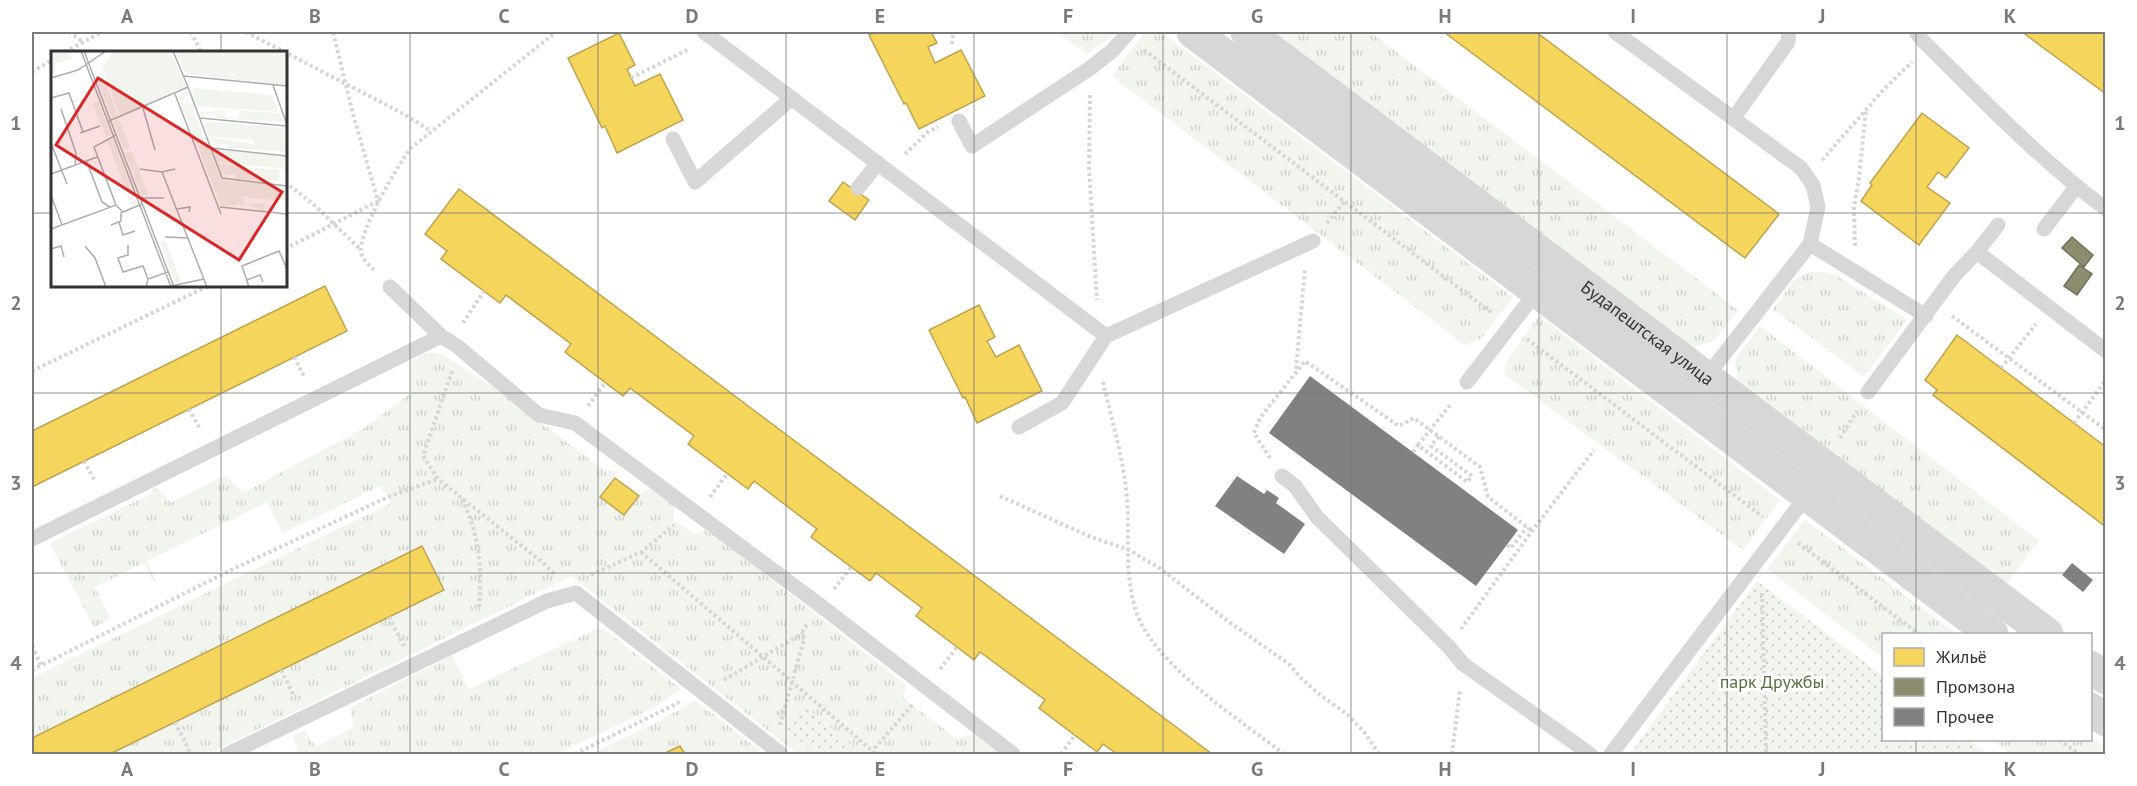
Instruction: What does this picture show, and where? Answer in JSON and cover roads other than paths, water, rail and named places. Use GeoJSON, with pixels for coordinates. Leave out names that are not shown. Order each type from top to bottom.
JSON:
{"type":"FeatureCollection","features":[{"type":"Feature","properties":{"kind":"street","name":"Будапештская улица"},"geometry":{"type":"LineString","coordinates":[[1193,32],[1685,403],[1817,482],[2045,633]]}},
{"type":"Feature","properties":{"kind":"street","name":"Будапештская улица"},"geometry":{"type":"LineString","coordinates":[[1247,32],[1706,377],[1817,482],[1991,633]]}},
{"type":"Feature","properties":{"kind":"street"},"geometry":{"type":"LineString","coordinates":[[2092,668],[2106,678]]}},
{"type":"Feature","properties":{"kind":"street"},"geometry":{"type":"LineString","coordinates":[[2092,710],[2106,720]]}},
{"type":"Feature","properties":{"kind":"lane"},"geometry":{"type":"LineString","coordinates":[[959,122],[972,146],[1089,69],[1112,51],[1129,32]]}},
{"type":"Feature","properties":{"kind":"lane"},"geometry":{"type":"LineString","coordinates":[[1615,32],[1801,168],[1813,185],[1818,207],[1810,244],[1685,403]]}},
{"type":"Feature","properties":{"kind":"lane"},"geometry":{"type":"LineString","coordinates":[[1733,119],[1788,42],[1789,32]]}},
{"type":"Feature","properties":{"kind":"lane"},"geometry":{"type":"LineString","coordinates":[[1916,32],[1928,47],[2076,187],[2106,209]]}},
{"type":"Feature","properties":{"kind":"lane"},"geometry":{"type":"LineString","coordinates":[[708,35],[1100,332]]}},
{"type":"Feature","properties":{"kind":"lane"},"geometry":{"type":"LineString","coordinates":[[673,139],[694,182],[792,98]]}},
{"type":"Feature","properties":{"kind":"lane"},"geometry":{"type":"LineString","coordinates":[[858,188],[883,167]]}},
{"type":"Feature","properties":{"kind":"lane"},"geometry":{"type":"LineString","coordinates":[[2044,229],[2076,187]]}},
{"type":"Feature","properties":{"kind":"lane"},"geometry":{"type":"LineString","coordinates":[[1868,392],[1954,276],[1998,225]]}},
{"type":"Feature","properties":{"kind":"lane"},"geometry":{"type":"LineString","coordinates":[[1100,332],[1313,241]]}},
{"type":"Feature","properties":{"kind":"lane"},"geometry":{"type":"LineString","coordinates":[[1810,244],[1862,276],[1930,310]]}},
{"type":"Feature","properties":{"kind":"lane"},"geometry":{"type":"LineString","coordinates":[[1977,252],[2106,351]]}},
{"type":"Feature","properties":{"kind":"lane"},"geometry":{"type":"LineString","coordinates":[[1467,382],[1557,265]]}},
{"type":"Feature","properties":{"kind":"lane"},"geometry":{"type":"LineString","coordinates":[[390,287],[441,336],[457,346],[539,415],[575,423],[821,606],[1013,754]]}},
{"type":"Feature","properties":{"kind":"lane"},"geometry":{"type":"LineString","coordinates":[[1019,427],[1062,403],[1096,351],[1100,332]]}},
{"type":"Feature","properties":{"kind":"lane"},"geometry":{"type":"LineString","coordinates":[[32,539],[441,336]]}},
{"type":"Feature","properties":{"kind":"lane"},"geometry":{"type":"LineString","coordinates":[[1282,476],[1295,486],[1317,517],[1449,646],[1463,664],[1590,754]]}},
{"type":"Feature","properties":{"kind":"lane"},"geometry":{"type":"LineString","coordinates":[[1611,754],[1817,482]]}},
{"type":"Feature","properties":{"kind":"lane"},"geometry":{"type":"LineString","coordinates":[[228,754],[571,590],[777,752]]}},
{"type":"Feature","properties":{"kind":"park label","name":"парк Дружбы"},"geometry":{"type":"Point","coordinates":[1772,682]}}]}
